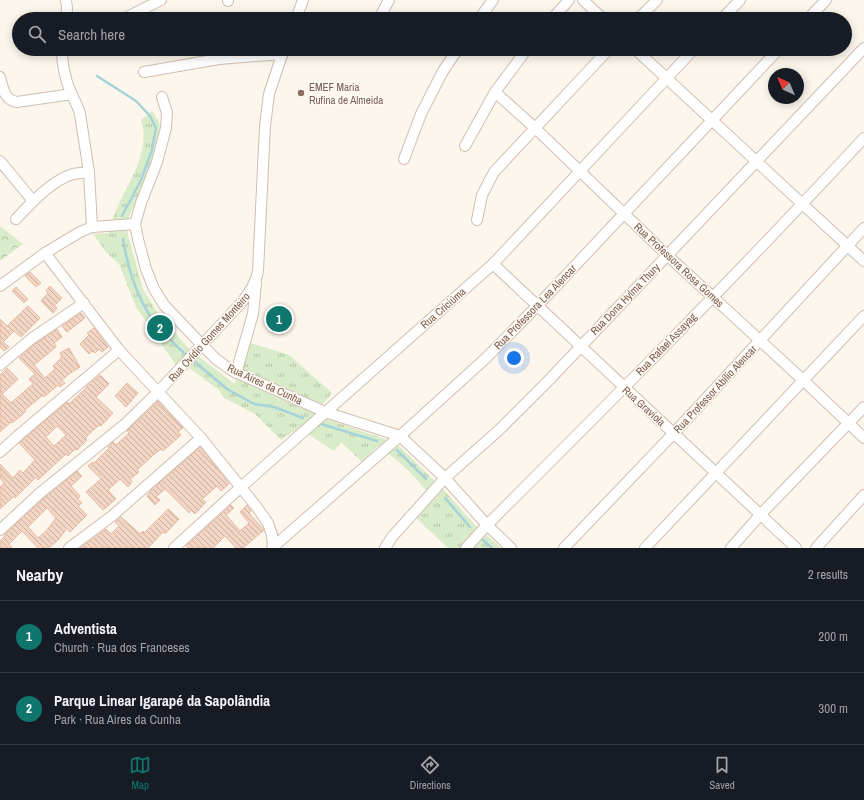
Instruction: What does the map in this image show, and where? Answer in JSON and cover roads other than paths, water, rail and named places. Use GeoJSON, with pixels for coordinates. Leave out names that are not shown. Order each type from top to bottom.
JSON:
{"type":"FeatureCollection","features":[{"type":"Feature","properties":{"kind":"street"},"geometry":{"type":"LineString","coordinates":[[66,0],[67,12]]}},
{"type":"Feature","properties":{"kind":"street"},"geometry":{"type":"LineString","coordinates":[[137,12],[161,0]]}},
{"type":"Feature","properties":{"kind":"street"},"geometry":{"type":"LineString","coordinates":[[299,12],[303,0]]}},
{"type":"Feature","properties":{"kind":"street"},"geometry":{"type":"LineString","coordinates":[[383,12],[389,0]]}},
{"type":"Feature","properties":{"kind":"street"},"geometry":{"type":"LineString","coordinates":[[484,12],[493,0]]}},
{"type":"Feature","properties":{"kind":"street"},"geometry":{"type":"LineString","coordinates":[[558,12],[569,0]]}},
{"type":"Feature","properties":{"kind":"street"},"geometry":{"type":"LineString","coordinates":[[583,0],[596,12]]}},
{"type":"Feature","properties":{"kind":"street"},"geometry":{"type":"LineString","coordinates":[[645,12],[657,0]]}},
{"type":"Feature","properties":{"kind":"street"},"geometry":{"type":"LineString","coordinates":[[729,12],[740,0]]}},
{"type":"Feature","properties":{"kind":"street"},"geometry":{"type":"LineString","coordinates":[[815,12],[826,0]]}},
{"type":"Feature","properties":{"kind":"street","name":"Rua Dona Hylma Thury"},"geometry":{"type":"LineString","coordinates":[[385,548],[392,537],[445,478],[499,430],[550,379],[864,48]]}},
{"type":"Feature","properties":{"kind":"street"},"geometry":{"type":"LineString","coordinates":[[63,56],[64,72],[72,94],[78,105],[80,114],[89,172],[92,227]]}},
{"type":"Feature","properties":{"kind":"street"},"geometry":{"type":"LineString","coordinates":[[144,72],[243,56]]}},
{"type":"Feature","properties":{"kind":"street","name":"Rua Ovídio Gomes Monteiro"},"geometry":{"type":"LineString","coordinates":[[0,530],[40,493],[124,425],[158,392],[242,302],[256,280],[258,270],[268,94],[281,56]]}},
{"type":"Feature","properties":{"kind":"street"},"geometry":{"type":"LineString","coordinates":[[404,159],[421,114],[443,71],[453,56]]}},
{"type":"Feature","properties":{"kind":"street"},"geometry":{"type":"LineString","coordinates":[[465,146],[495,92],[522,56]]}},
{"type":"Feature","properties":{"kind":"street"},"geometry":{"type":"LineString","coordinates":[[477,220],[482,195],[494,172],[534,127],[602,56]]}},
{"type":"Feature","properties":{"kind":"street"},"geometry":{"type":"LineString","coordinates":[[642,56],[864,261]]}},
{"type":"Feature","properties":{"kind":"street","name":"Rua Criciúma"},"geometry":{"type":"LineString","coordinates":[[174,548],[493,264],[687,56]]}},
{"type":"Feature","properties":{"kind":"street","name":"Rua Professora Lea Alencar"},"geometry":{"type":"LineString","coordinates":[[273,548],[486,358],[538,305],[772,56]]}},
{"type":"Feature","properties":{"kind":"street"},"geometry":{"type":"LineString","coordinates":[[0,77],[5,96],[12,101],[17,102],[72,94]]}},
{"type":"Feature","properties":{"kind":"street","name":"Rua Professora Rosa Gomes"},"geometry":{"type":"LineString","coordinates":[[495,92],[534,127],[623,214],[864,438]]}},
{"type":"Feature","properties":{"kind":"street","name":"Rua Aires da Cunha"},"geometry":{"type":"LineString","coordinates":[[162,97],[167,113],[166,128],[157,162],[141,203],[135,224],[146,269],[154,289],[164,304],[202,345],[236,373],[325,412],[400,436],[445,478],[487,525],[511,548]]}},
{"type":"Feature","properties":{"kind":"street","name":"Rua Rafael Assayag"},"geometry":{"type":"LineString","coordinates":[[466,548],[713,297],[864,138]]}},
{"type":"Feature","properties":{"kind":"street"},"geometry":{"type":"LineString","coordinates":[[0,161],[33,201]]}},
{"type":"Feature","properties":{"kind":"street"},"geometry":{"type":"LineString","coordinates":[[16,219],[49,187],[72,175],[89,172]]}},
{"type":"Feature","properties":{"kind":"street"},"geometry":{"type":"LineString","coordinates":[[0,286],[45,253],[80,232],[92,227],[135,224]]}},
{"type":"Feature","properties":{"kind":"street","name":"Rua Professor Abílio Alencar"},"geometry":{"type":"LineString","coordinates":[[564,548],[674,433],[864,228]]}},
{"type":"Feature","properties":{"kind":"street"},"geometry":{"type":"LineString","coordinates":[[45,253],[119,350],[201,438],[263,514],[272,535],[273,548]]}},
{"type":"Feature","properties":{"kind":"street","name":"Rua Graviola"},"geometry":{"type":"LineString","coordinates":[[493,264],[796,548]]}},
{"type":"Feature","properties":{"kind":"street"},"geometry":{"type":"LineString","coordinates":[[236,373],[253,314],[256,280]]}},
{"type":"Feature","properties":{"kind":"street"},"geometry":{"type":"LineString","coordinates":[[0,365],[31,339],[84,303]]}},
{"type":"Feature","properties":{"kind":"street"},"geometry":{"type":"LineString","coordinates":[[645,548],[864,316]]}},
{"type":"Feature","properties":{"kind":"street"},"geometry":{"type":"LineString","coordinates":[[0,452],[119,350]]}},
{"type":"Feature","properties":{"kind":"street"},"geometry":{"type":"LineString","coordinates":[[731,548],[761,514],[864,407]]}},
{"type":"Feature","properties":{"kind":"street"},"geometry":{"type":"LineString","coordinates":[[69,548],[112,516],[201,438]]}},
{"type":"Feature","properties":{"kind":"street"},"geometry":{"type":"LineString","coordinates":[[816,548],[864,495]]}},
{"type":"Feature","properties":{"kind":"waterway"},"geometry":{"type":"LineString","coordinates":[[97,76],[136,101],[150,116],[156,128],[152,150],[141,180],[122,216]]}},
{"type":"Feature","properties":{"kind":"waterway"},"geometry":{"type":"LineString","coordinates":[[123,239],[131,274],[139,296],[158,327],[186,355]]}},
{"type":"Feature","properties":{"kind":"waterway"},"geometry":{"type":"LineString","coordinates":[[195,362],[227,389],[254,404],[274,407],[303,418]]}},
{"type":"Feature","properties":{"kind":"waterway"},"geometry":{"type":"LineString","coordinates":[[321,424],[377,441]]}},
{"type":"Feature","properties":{"kind":"waterway"},"geometry":{"type":"LineString","coordinates":[[397,450],[426,479]]}},
{"type":"Feature","properties":{"kind":"waterway"},"geometry":{"type":"LineString","coordinates":[[445,498],[470,527]]}},
{"type":"Feature","properties":{"kind":"waterway"},"geometry":{"type":"LineString","coordinates":[[482,539],[492,548]]}},
{"type":"Feature","properties":{"kind":"place","name":"EMEF Maria Rufina de Almeida"},"geometry":{"type":"Point","coordinates":[301,93]}},
{"type":"Feature","properties":{"kind":"place","name":"Adventista"},"geometry":{"type":"Point","coordinates":[279,319]}},
{"type":"Feature","properties":{"kind":"place","name":"Parque Linear Igarapé da Sapolândia"},"geometry":{"type":"Point","coordinates":[160,328]}}]}
